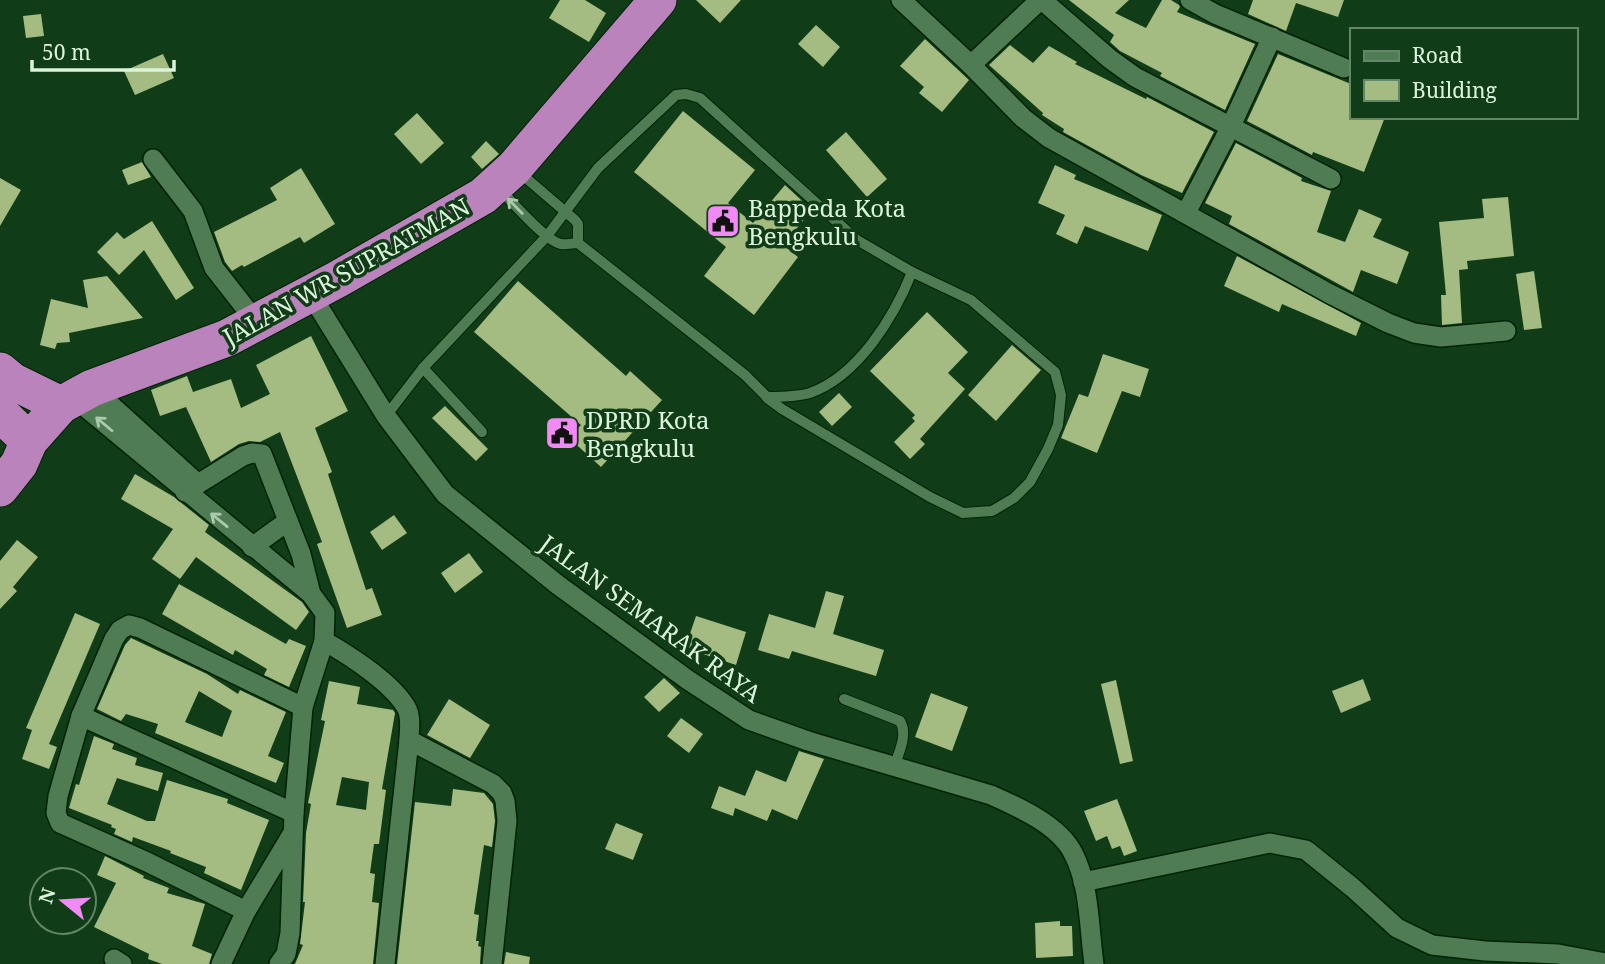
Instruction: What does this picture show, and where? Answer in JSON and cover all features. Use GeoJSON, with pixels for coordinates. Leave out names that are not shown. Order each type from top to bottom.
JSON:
{"type":"FeatureCollection","features":[{"type":"Feature","properties":{"kind":"highway","name":"JALAN WR SUPRATMAN"},"geometry":{"type":"LineString","coordinates":[[0,488],[19,464],[29,441],[75,397],[227,338],[483,196],[505,177],[658,0]]}},
{"type":"Feature","properties":{"kind":"highway"},"geometry":{"type":"LineString","coordinates":[[0,371],[12,381],[75,397]]}},
{"type":"Feature","properties":{"kind":"highway"},"geometry":{"type":"LineString","coordinates":[[0,413],[29,441]]}},
{"type":"Feature","properties":{"kind":"street"},"geometry":{"type":"LineString","coordinates":[[901,0],[1023,118],[1049,138],[1331,294],[1414,333],[1441,337],[1506,331]]}},
{"type":"Feature","properties":{"kind":"street"},"geometry":{"type":"LineString","coordinates":[[971,65],[1041,0],[1135,77],[1331,179]]}},
{"type":"Feature","properties":{"kind":"street"},"geometry":{"type":"LineString","coordinates":[[1190,0],[1215,14],[1344,68]]}},
{"type":"Feature","properties":{"kind":"street"},"geometry":{"type":"LineString","coordinates":[[1186,213],[1231,126],[1272,37]]}},
{"type":"Feature","properties":{"kind":"street"},"geometry":{"type":"LineString","coordinates":[[153,159],[193,211],[214,268],[257,323]]}},
{"type":"Feature","properties":{"kind":"street","name":"JALAN SEMARAK RAYA"},"geometry":{"type":"LineString","coordinates":[[310,293],[386,416],[444,494],[558,585],[688,680],[748,720],[808,741],[991,795],[1020,807],[1050,827],[1073,851],[1083,882],[1094,964]]}},
{"type":"Feature","properties":{"kind":"street"},"geometry":{"type":"LineString","coordinates":[[75,397],[191,488],[251,547],[311,594],[325,613],[324,641],[303,707],[293,823],[290,933],[286,954],[279,964]]}},
{"type":"Feature","properties":{"kind":"street"},"geometry":{"type":"LineString","coordinates":[[191,488],[243,456],[262,454],[301,554],[311,594]]}},
{"type":"Feature","properties":{"kind":"street"},"geometry":{"type":"LineString","coordinates":[[251,547],[288,521]]}},
{"type":"Feature","properties":{"kind":"street"},"geometry":{"type":"LineString","coordinates":[[246,911],[60,823],[56,813],[58,796],[82,716],[114,639],[128,625],[303,707]]}},
{"type":"Feature","properties":{"kind":"street"},"geometry":{"type":"LineString","coordinates":[[324,641],[353,658],[390,689],[406,707],[410,717],[385,964]]}},
{"type":"Feature","properties":{"kind":"street"},"geometry":{"type":"LineString","coordinates":[[82,716],[293,823]]}},
{"type":"Feature","properties":{"kind":"street"},"geometry":{"type":"LineString","coordinates":[[409,740],[493,784],[502,793],[505,801],[505,851],[492,964]]}},
{"type":"Feature","properties":{"kind":"street"},"geometry":{"type":"LineString","coordinates":[[221,964],[293,823]]}},
{"type":"Feature","properties":{"kind":"street"},"geometry":{"type":"LineString","coordinates":[[1083,882],[1270,843],[1306,850],[1397,928],[1432,944],[1485,951],[1559,954],[1605,963]]}},
{"type":"Feature","properties":{"kind":"lane"},"geometry":{"type":"LineString","coordinates":[[386,416],[423,368],[547,236],[598,167],[676,95],[686,94],[700,98],[717,112],[857,240],[912,272],[971,300],[1055,372],[1061,396],[1058,425],[1048,449],[1030,482],[1014,498],[992,511],[963,513],[930,498],[782,409],[745,376],[578,243],[560,244],[547,236],[505,177]]}},
{"type":"Feature","properties":{"kind":"lane"},"geometry":{"type":"LineString","coordinates":[[505,177],[566,211],[578,224],[578,243]]}},
{"type":"Feature","properties":{"kind":"lane"},"geometry":{"type":"LineString","coordinates":[[767,397],[810,393],[839,377],[869,346],[892,314],[912,272]]}},
{"type":"Feature","properties":{"kind":"lane"},"geometry":{"type":"LineString","coordinates":[[423,368],[482,432]]}},
{"type":"Feature","properties":{"kind":"lane"},"geometry":{"type":"LineString","coordinates":[[844,699],[900,721],[904,727],[904,735],[895,765]]}},
{"type":"Feature","properties":{"kind":"building"},"geometry":{"type":"Polygon","coordinates":[[[560,0],[585,0],[606,13],[589,42],[549,18],[560,0]]]}},
{"type":"Feature","properties":{"kind":"building"},"geometry":{"type":"Polygon","coordinates":[[[696,0],[741,0],[720,23],[696,0]]]}},
{"type":"Feature","properties":{"kind":"building"},"geometry":{"type":"Polygon","coordinates":[[[1069,0],[1129,0],[1115,13],[1146,28],[1162,0],[1171,0],[1180,7],[1177,12],[1255,44],[1225,110],[1160,76],[1162,73],[1120,51],[1110,42],[1114,35],[1069,0]]]}},
{"type":"Feature","properties":{"kind":"building"},"geometry":{"type":"Polygon","coordinates":[[[1253,0],[1344,0],[1338,17],[1296,3],[1286,31],[1248,14],[1253,0]]]}},
{"type":"Feature","properties":{"kind":"building"},"geometry":{"type":"Polygon","coordinates":[[[41,14],[44,36],[26,38],[23,16],[41,14]]]}},
{"type":"Feature","properties":{"kind":"building"},"geometry":{"type":"Polygon","coordinates":[[[816,25],[840,47],[823,67],[798,44],[816,25]]]}},
{"type":"Feature","properties":{"kind":"building"},"geometry":{"type":"Polygon","coordinates":[[[925,39],[969,80],[942,112],[919,93],[924,87],[900,66],[925,39]]]}},
{"type":"Feature","properties":{"kind":"building"},"geometry":{"type":"Polygon","coordinates":[[[1010,45],[1033,63],[1049,46],[1077,62],[1075,64],[1214,132],[1182,193],[1141,175],[1063,132],[1064,129],[1042,115],[1043,113],[989,65],[1010,45]]]}},
{"type":"Feature","properties":{"kind":"building"},"geometry":{"type":"Polygon","coordinates":[[[163,54],[174,78],[135,95],[124,71],[163,54]]]}},
{"type":"Feature","properties":{"kind":"building"},"geometry":{"type":"Polygon","coordinates":[[[1278,54],[1350,84],[1350,119],[1384,119],[1364,172],[1313,152],[1312,155],[1247,121],[1278,54]]]}},
{"type":"Feature","properties":{"kind":"building"},"geometry":{"type":"Polygon","coordinates":[[[683,111],[755,170],[728,203],[753,223],[785,185],[812,210],[783,245],[798,257],[754,315],[704,276],[726,247],[634,172],[683,111]]]}},
{"type":"Feature","properties":{"kind":"building"},"geometry":{"type":"Polygon","coordinates":[[[417,113],[444,143],[421,164],[394,134],[417,113]]]}},
{"type":"Feature","properties":{"kind":"building"},"geometry":{"type":"Polygon","coordinates":[[[846,132],[887,179],[867,197],[826,150],[846,132]]]}},
{"type":"Feature","properties":{"kind":"building"},"geometry":{"type":"Polygon","coordinates":[[[486,141],[499,154],[482,169],[471,157],[486,141]]]}},
{"type":"Feature","properties":{"kind":"building"},"geometry":{"type":"Polygon","coordinates":[[[1236,143],[1302,178],[1301,181],[1331,191],[1317,232],[1345,242],[1359,209],[1382,219],[1373,237],[1409,252],[1397,284],[1361,270],[1353,292],[1229,224],[1232,216],[1205,203],[1236,143]]]}},
{"type":"Feature","properties":{"kind":"building"},"geometry":{"type":"Polygon","coordinates":[[[142,162],[151,177],[128,185],[122,170],[142,162]]]}},
{"type":"Feature","properties":{"kind":"building"},"geometry":{"type":"Polygon","coordinates":[[[1055,165],[1076,175],[1074,179],[1162,215],[1148,251],[1085,226],[1077,244],[1056,234],[1065,215],[1038,203],[1055,165]]]}},
{"type":"Feature","properties":{"kind":"building"},"geometry":{"type":"Polygon","coordinates":[[[301,168],[335,224],[304,243],[300,237],[232,271],[225,262],[214,232],[277,200],[270,188],[301,168]]]}},
{"type":"Feature","properties":{"kind":"building"},"geometry":{"type":"Polygon","coordinates":[[[0,178],[21,190],[0,226],[0,178]]]}},
{"type":"Feature","properties":{"kind":"building"},"geometry":{"type":"Polygon","coordinates":[[[1508,197],[1514,256],[1467,261],[1468,269],[1459,270],[1462,323],[1442,325],[1441,295],[1446,295],[1439,222],[1484,218],[1482,199],[1508,197]]]}},
{"type":"Feature","properties":{"kind":"building"},"geometry":{"type":"Polygon","coordinates":[[[152,221],[194,288],[176,300],[144,250],[119,275],[97,252],[117,232],[124,239],[152,221]]]}},
{"type":"Feature","properties":{"kind":"building"},"geometry":{"type":"Polygon","coordinates":[[[1237,256],[1361,323],[1356,336],[1282,304],[1279,312],[1224,286],[1237,256]]]}},
{"type":"Feature","properties":{"kind":"building"},"geometry":{"type":"Polygon","coordinates":[[[1534,271],[1542,328],[1524,330],[1516,274],[1534,271]]]}},
{"type":"Feature","properties":{"kind":"building"},"geometry":{"type":"Polygon","coordinates":[[[107,276],[143,318],[69,333],[70,342],[57,343],[55,349],[40,345],[51,299],[88,308],[83,280],[107,276]]]}},
{"type":"Feature","properties":{"kind":"building"},"geometry":{"type":"Polygon","coordinates":[[[518,281],[626,376],[630,371],[662,400],[601,467],[569,438],[581,425],[474,332],[518,281]]]}},
{"type":"Feature","properties":{"kind":"building"},"geometry":{"type":"Polygon","coordinates":[[[927,312],[968,352],[948,373],[965,389],[920,439],[925,444],[910,459],[894,442],[915,421],[912,418],[915,415],[870,371],[927,312]]]}},
{"type":"Feature","properties":{"kind":"building"},"geometry":{"type":"Polygon","coordinates":[[[311,336],[348,411],[315,428],[332,472],[328,474],[366,590],[372,588],[382,615],[347,628],[317,544],[322,542],[280,432],[260,442],[239,444],[211,462],[186,407],[160,416],[151,390],[187,376],[193,392],[231,379],[241,408],[270,394],[256,365],[311,336]]]}},
{"type":"Feature","properties":{"kind":"building"},"geometry":{"type":"Polygon","coordinates":[[[1012,345],[1041,370],[996,421],[968,395],[1012,345]]]}},
{"type":"Feature","properties":{"kind":"building"},"geometry":{"type":"Polygon","coordinates":[[[1103,354],[1149,369],[1140,397],[1122,391],[1097,453],[1061,438],[1079,394],[1088,397],[1103,354]]]}},
{"type":"Feature","properties":{"kind":"building"},"geometry":{"type":"Polygon","coordinates":[[[839,393],[852,407],[832,426],[819,412],[839,393]]]}},
{"type":"Feature","properties":{"kind":"building"},"geometry":{"type":"Polygon","coordinates":[[[445,406],[488,449],[476,461],[432,418],[445,406]]]}},
{"type":"Feature","properties":{"kind":"building"},"geometry":{"type":"Polygon","coordinates":[[[135,474],[174,497],[209,525],[205,532],[302,602],[309,612],[296,630],[196,557],[180,579],[152,559],[173,529],[121,499],[135,474]]]}},
{"type":"Feature","properties":{"kind":"building"},"geometry":{"type":"Polygon","coordinates":[[[394,515],[407,533],[382,550],[370,532],[394,515]]]}},
{"type":"Feature","properties":{"kind":"building"},"geometry":{"type":"Polygon","coordinates":[[[17,540],[38,557],[13,587],[17,591],[0,609],[0,561],[17,540]]]}},
{"type":"Feature","properties":{"kind":"building"},"geometry":{"type":"Polygon","coordinates":[[[469,553],[483,572],[455,593],[441,573],[469,553]]]}},
{"type":"Feature","properties":{"kind":"building"},"geometry":{"type":"Polygon","coordinates":[[[179,584],[286,644],[289,639],[306,646],[289,687],[264,675],[267,669],[235,650],[233,655],[162,614],[179,584]]]}},
{"type":"Feature","properties":{"kind":"building"},"geometry":{"type":"Polygon","coordinates":[[[826,591],[844,596],[833,634],[884,650],[876,676],[792,651],[789,659],[758,650],[769,614],[815,628],[826,591]]]}},
{"type":"Feature","properties":{"kind":"building"},"geometry":{"type":"Polygon","coordinates":[[[75,613],[100,624],[49,744],[57,747],[49,769],[22,759],[32,730],[26,728],[75,613]]]}},
{"type":"Feature","properties":{"kind":"building"},"geometry":{"type":"Polygon","coordinates":[[[696,616],[746,632],[736,665],[685,648],[696,616]]]}},
{"type":"Feature","properties":{"kind":"building"},"geometry":{"type":"Polygon","coordinates":[[[131,638],[207,674],[238,694],[240,690],[286,712],[268,756],[284,763],[276,783],[155,733],[158,724],[126,714],[121,721],[97,709],[125,645],[131,638]],[[199,691],[185,722],[222,737],[232,711],[199,691]]]}},
{"type":"Feature","properties":{"kind":"building"},"geometry":{"type":"Polygon","coordinates":[[[664,678],[680,693],[659,712],[644,697],[664,678]]]}},
{"type":"Feature","properties":{"kind":"building"},"geometry":{"type":"Polygon","coordinates":[[[1363,679],[1371,700],[1341,713],[1332,691],[1363,679]]]}},
{"type":"Feature","properties":{"kind":"building"},"geometry":{"type":"Polygon","coordinates":[[[1116,680],[1133,761],[1120,764],[1101,684],[1116,680]]]}},
{"type":"Feature","properties":{"kind":"building"},"geometry":{"type":"Polygon","coordinates":[[[329,681],[360,687],[357,704],[393,710],[395,713],[382,789],[386,790],[379,844],[374,844],[370,873],[375,874],[372,902],[379,903],[373,964],[295,964],[303,945],[300,944],[305,902],[306,833],[311,804],[308,803],[325,721],[321,720],[329,681]],[[342,777],[336,805],[366,810],[369,782],[342,777]]]}},
{"type":"Feature","properties":{"kind":"building"},"geometry":{"type":"Polygon","coordinates":[[[931,693],[968,707],[952,751],[915,737],[931,693]]]}},
{"type":"Feature","properties":{"kind":"building"},"geometry":{"type":"Polygon","coordinates":[[[449,699],[490,725],[470,758],[427,735],[449,699]]]}},
{"type":"Feature","properties":{"kind":"building"},"geometry":{"type":"Polygon","coordinates":[[[681,718],[703,734],[689,753],[667,736],[681,718]]]}},
{"type":"Feature","properties":{"kind":"building"},"geometry":{"type":"Polygon","coordinates":[[[94,736],[114,744],[112,749],[137,758],[135,765],[163,773],[158,791],[117,778],[107,804],[147,821],[155,821],[167,780],[228,799],[227,803],[269,820],[241,890],[204,873],[206,867],[133,837],[132,842],[114,834],[116,829],[111,827],[112,825],[69,808],[94,736]]]}},
{"type":"Feature","properties":{"kind":"building"},"geometry":{"type":"Polygon","coordinates":[[[799,751],[824,759],[797,820],[772,809],[767,821],[735,808],[733,816],[711,808],[719,786],[745,796],[756,770],[786,782],[799,751]]]}},
{"type":"Feature","properties":{"kind":"building"},"geometry":{"type":"Polygon","coordinates":[[[453,789],[484,793],[493,804],[495,821],[492,847],[484,845],[474,914],[479,915],[476,941],[479,941],[478,946],[481,947],[480,964],[397,964],[415,802],[451,806],[453,789]]]}},
{"type":"Feature","properties":{"kind":"building"},"geometry":{"type":"Polygon","coordinates":[[[1117,799],[1137,851],[1124,856],[1120,846],[1112,849],[1107,836],[1096,841],[1084,811],[1117,799]]]}},
{"type":"Feature","properties":{"kind":"building"},"geometry":{"type":"Polygon","coordinates":[[[616,823],[643,834],[633,860],[605,849],[616,823]]]}},
{"type":"Feature","properties":{"kind":"building"},"geometry":{"type":"Polygon","coordinates":[[[105,856],[144,876],[143,878],[169,888],[167,893],[205,904],[192,946],[212,954],[209,964],[162,964],[148,959],[149,954],[98,929],[98,919],[116,883],[98,875],[105,856]]]}},
{"type":"Feature","properties":{"kind":"building"},"geometry":{"type":"Polygon","coordinates":[[[1060,921],[1060,926],[1072,926],[1073,956],[1036,958],[1035,923],[1060,921]]]}},
{"type":"Feature","properties":{"kind":"building"},"geometry":{"type":"Polygon","coordinates":[[[506,952],[530,957],[529,964],[504,964],[506,952]]]}},
{"type":"Feature","properties":{"kind":"place","name":"Bappeda Kota Bengkulu"},"geometry":{"type":"Point","coordinates":[723,221]}},
{"type":"Feature","properties":{"kind":"place","name":"DPRD Kota Bengkulu"},"geometry":{"type":"Point","coordinates":[562,433]}}]}
